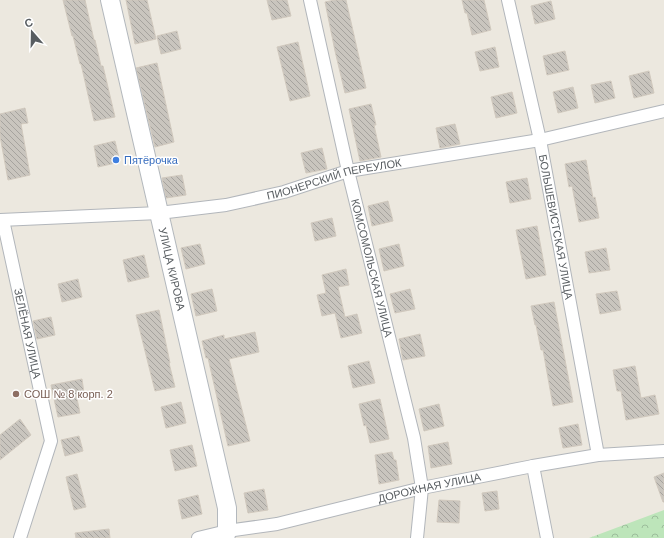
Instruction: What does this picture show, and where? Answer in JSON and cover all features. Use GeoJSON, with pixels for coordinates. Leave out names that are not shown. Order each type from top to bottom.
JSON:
{"type":"FeatureCollection","features":[{"type":"Feature","properties":{"kind":"street","name":"УЛИЦА КИРОВА"},"geometry":{"type":"LineString","coordinates":[[110,0],[227,508],[226,534]]}},
{"type":"Feature","properties":{"kind":"street","name":"КОМСОМОЛЬСКАЯ УЛИЦА"},"geometry":{"type":"LineString","coordinates":[[310,0],[348,171],[414,438],[422,488],[417,538]]}},
{"type":"Feature","properties":{"kind":"street","name":"БОЛЬШЕВИСТСКАЯ УЛИЦА"},"geometry":{"type":"LineString","coordinates":[[508,0],[540,140],[598,455]]}},
{"type":"Feature","properties":{"kind":"street","name":"ПИОНЕРСКИЙ ПЕРЕУЛОК"},"geometry":{"type":"LineString","coordinates":[[2,220],[159,212],[226,205],[284,192],[348,171],[540,140],[664,111]]}},
{"type":"Feature","properties":{"kind":"street","name":"ЗЕЛЁНАЯ УЛИЦА"},"geometry":{"type":"LineString","coordinates":[[2,220],[51,441],[20,538]]}},
{"type":"Feature","properties":{"kind":"street","name":"ДОРОЖНАЯ УЛИЦА"},"geometry":{"type":"LineString","coordinates":[[198,538],[277,524],[422,488],[533,466],[598,455],[664,451]]}},
{"type":"Feature","properties":{"kind":"street"},"geometry":{"type":"LineString","coordinates":[[533,466],[547,538]]}},
{"type":"Feature","properties":{"kind":"green space"},"geometry":{"type":"Polygon","coordinates":[[[664,510],[664,538],[589,538],[664,510]]]}},
{"type":"Feature","properties":{"kind":"building"},"geometry":{"type":"Polygon","coordinates":[[[63,0],[85,0],[94,40],[101,66],[103,66],[115,117],[94,121],[81,64],[63,0]]]}},
{"type":"Feature","properties":{"kind":"building"},"geometry":{"type":"Polygon","coordinates":[[[126,0],[147,0],[156,39],[135,44],[126,0]]]}},
{"type":"Feature","properties":{"kind":"building"},"geometry":{"type":"Polygon","coordinates":[[[267,0],[287,0],[291,16],[272,20],[267,0]]]}},
{"type":"Feature","properties":{"kind":"building"},"geometry":{"type":"Polygon","coordinates":[[[346,0],[366,88],[345,93],[325,2],[346,0]]]}},
{"type":"Feature","properties":{"kind":"building"},"geometry":{"type":"Polygon","coordinates":[[[462,0],[484,0],[491,30],[472,35],[467,13],[465,13],[462,0]]]}},
{"type":"Feature","properties":{"kind":"building"},"geometry":{"type":"Polygon","coordinates":[[[551,1],[555,19],[535,24],[531,6],[551,1]]]}},
{"type":"Feature","properties":{"kind":"building"},"geometry":{"type":"Polygon","coordinates":[[[177,31],[181,49],[161,54],[157,36],[177,31]]]}},
{"type":"Feature","properties":{"kind":"building"},"geometry":{"type":"Polygon","coordinates":[[[298,42],[310,96],[290,101],[277,47],[298,42]]]}},
{"type":"Feature","properties":{"kind":"building"},"geometry":{"type":"Polygon","coordinates":[[[495,47],[499,67],[480,71],[475,52],[495,47]]]}},
{"type":"Feature","properties":{"kind":"building"},"geometry":{"type":"Polygon","coordinates":[[[565,51],[569,70],[547,75],[543,56],[565,51]]]}},
{"type":"Feature","properties":{"kind":"building"},"geometry":{"type":"Polygon","coordinates":[[[157,63],[174,142],[155,147],[136,68],[157,63]]]}},
{"type":"Feature","properties":{"kind":"building"},"geometry":{"type":"Polygon","coordinates":[[[649,71],[654,93],[634,98],[629,76],[649,71]]]}},
{"type":"Feature","properties":{"kind":"building"},"geometry":{"type":"Polygon","coordinates":[[[611,81],[615,98],[595,103],[591,85],[611,81]]]}},
{"type":"Feature","properties":{"kind":"building"},"geometry":{"type":"Polygon","coordinates":[[[573,87],[578,108],[558,113],[553,92],[573,87]]]}},
{"type":"Feature","properties":{"kind":"building"},"geometry":{"type":"Polygon","coordinates":[[[512,92],[517,113],[496,118],[491,97],[512,92]]]}},
{"type":"Feature","properties":{"kind":"building"},"geometry":{"type":"Polygon","coordinates":[[[371,104],[381,157],[360,161],[349,109],[371,104]]]}},
{"type":"Feature","properties":{"kind":"building"},"geometry":{"type":"Polygon","coordinates":[[[25,108],[28,123],[21,124],[30,175],[8,180],[0,136],[0,114],[25,108]]]}},
{"type":"Feature","properties":{"kind":"building"},"geometry":{"type":"Polygon","coordinates":[[[455,124],[460,144],[440,148],[436,128],[455,124]]]}},
{"type":"Feature","properties":{"kind":"building"},"geometry":{"type":"Polygon","coordinates":[[[115,141],[120,162],[98,167],[94,146],[115,141]]]}},
{"type":"Feature","properties":{"kind":"building"},"geometry":{"type":"Polygon","coordinates":[[[322,148],[327,169],[306,173],[301,153],[322,148]]]}},
{"type":"Feature","properties":{"kind":"building"},"geometry":{"type":"Polygon","coordinates":[[[586,160],[593,198],[595,197],[599,218],[579,222],[572,186],[569,187],[565,164],[586,160]]]}},
{"type":"Feature","properties":{"kind":"building"},"geometry":{"type":"Polygon","coordinates":[[[182,175],[186,195],[166,198],[162,178],[182,175]]]}},
{"type":"Feature","properties":{"kind":"building"},"geometry":{"type":"Polygon","coordinates":[[[527,178],[531,199],[510,203],[506,182],[527,178]]]}},
{"type":"Feature","properties":{"kind":"building"},"geometry":{"type":"Polygon","coordinates":[[[388,201],[393,221],[372,226],[368,206],[388,201]]]}},
{"type":"Feature","properties":{"kind":"building"},"geometry":{"type":"Polygon","coordinates":[[[332,218],[336,236],[315,241],[311,223],[332,218]]]}},
{"type":"Feature","properties":{"kind":"building"},"geometry":{"type":"Polygon","coordinates":[[[537,226],[546,275],[526,279],[516,230],[537,226]]]}},
{"type":"Feature","properties":{"kind":"building"},"geometry":{"type":"Polygon","coordinates":[[[200,244],[205,264],[186,269],[181,248],[200,244]]]}},
{"type":"Feature","properties":{"kind":"building"},"geometry":{"type":"Polygon","coordinates":[[[399,244],[404,266],[384,271],[379,249],[399,244]]]}},
{"type":"Feature","properties":{"kind":"building"},"geometry":{"type":"Polygon","coordinates":[[[606,248],[610,270],[589,273],[585,252],[606,248]]]}},
{"type":"Feature","properties":{"kind":"building"},"geometry":{"type":"Polygon","coordinates":[[[144,255],[149,277],[128,282],[123,260],[144,255]]]}},
{"type":"Feature","properties":{"kind":"building"},"geometry":{"type":"Polygon","coordinates":[[[346,269],[349,285],[338,287],[345,317],[357,314],[362,333],[341,338],[335,313],[322,316],[317,295],[326,293],[322,275],[346,269]]]}},
{"type":"Feature","properties":{"kind":"building"},"geometry":{"type":"Polygon","coordinates":[[[78,279],[82,297],[62,302],[58,284],[78,279]]]}},
{"type":"Feature","properties":{"kind":"building"},"geometry":{"type":"Polygon","coordinates":[[[212,289],[217,311],[196,316],[191,294],[212,289]]]}},
{"type":"Feature","properties":{"kind":"building"},"geometry":{"type":"Polygon","coordinates":[[[410,289],[415,309],[395,313],[390,294],[410,289]]]}},
{"type":"Feature","properties":{"kind":"building"},"geometry":{"type":"Polygon","coordinates":[[[617,291],[621,310],[600,314],[596,294],[617,291]]]}},
{"type":"Feature","properties":{"kind":"building"},"geometry":{"type":"Polygon","coordinates":[[[554,302],[573,402],[553,406],[543,350],[541,350],[531,306],[554,302]]]}},
{"type":"Feature","properties":{"kind":"building"},"geometry":{"type":"Polygon","coordinates":[[[159,310],[175,387],[155,391],[136,315],[159,310]]]}},
{"type":"Feature","properties":{"kind":"building"},"geometry":{"type":"Polygon","coordinates":[[[51,317],[55,335],[37,339],[33,321],[51,317]]]}},
{"type":"Feature","properties":{"kind":"building"},"geometry":{"type":"Polygon","coordinates":[[[255,332],[259,352],[229,359],[250,441],[228,446],[208,358],[206,358],[202,341],[224,335],[224,339],[255,332]]]}},
{"type":"Feature","properties":{"kind":"building"},"geometry":{"type":"Polygon","coordinates":[[[420,334],[425,356],[403,360],[399,339],[420,334]]]}},
{"type":"Feature","properties":{"kind":"building"},"geometry":{"type":"Polygon","coordinates":[[[369,361],[375,383],[353,388],[348,366],[369,361]]]}},
{"type":"Feature","properties":{"kind":"building"},"geometry":{"type":"Polygon","coordinates":[[[635,366],[641,398],[655,395],[659,414],[626,420],[621,391],[617,391],[613,370],[635,366]]]}},
{"type":"Feature","properties":{"kind":"building"},"geometry":{"type":"Polygon","coordinates":[[[82,379],[84,393],[76,394],[80,413],[58,417],[51,385],[82,379]]]}},
{"type":"Feature","properties":{"kind":"building"},"geometry":{"type":"Polygon","coordinates":[[[380,399],[389,439],[370,443],[359,404],[380,399]]]}},
{"type":"Feature","properties":{"kind":"building"},"geometry":{"type":"Polygon","coordinates":[[[181,402],[186,423],[166,428],[161,407],[181,402]]]}},
{"type":"Feature","properties":{"kind":"building"},"geometry":{"type":"Polygon","coordinates":[[[439,404],[444,426],[424,431],[419,409],[439,404]]]}},
{"type":"Feature","properties":{"kind":"building"},"geometry":{"type":"Polygon","coordinates":[[[20,419],[31,435],[0,460],[0,435],[20,419]]]}},
{"type":"Feature","properties":{"kind":"building"},"geometry":{"type":"Polygon","coordinates":[[[578,424],[582,445],[563,448],[559,428],[578,424]]]}},
{"type":"Feature","properties":{"kind":"building"},"geometry":{"type":"Polygon","coordinates":[[[79,436],[83,451],[65,456],[61,440],[79,436]]]}},
{"type":"Feature","properties":{"kind":"building"},"geometry":{"type":"Polygon","coordinates":[[[448,442],[452,464],[431,468],[428,446],[448,442]]]}},
{"type":"Feature","properties":{"kind":"building"},"geometry":{"type":"Polygon","coordinates":[[[192,445],[197,466],[175,471],[170,450],[192,445]]]}},
{"type":"Feature","properties":{"kind":"building"},"geometry":{"type":"Polygon","coordinates":[[[392,452],[394,460],[396,460],[399,480],[379,484],[375,455],[392,452]]]}},
{"type":"Feature","properties":{"kind":"building"},"geometry":{"type":"Polygon","coordinates":[[[664,473],[664,502],[663,502],[654,477],[664,473]]]}},
{"type":"Feature","properties":{"kind":"building"},"geometry":{"type":"Polygon","coordinates":[[[77,474],[86,507],[74,510],[66,477],[77,474]]]}},
{"type":"Feature","properties":{"kind":"building"},"geometry":{"type":"Polygon","coordinates":[[[264,489],[268,510],[248,513],[244,493],[264,489]]]}},
{"type":"Feature","properties":{"kind":"building"},"geometry":{"type":"Polygon","coordinates":[[[497,491],[499,509],[485,511],[482,493],[497,491]]]}},
{"type":"Feature","properties":{"kind":"building"},"geometry":{"type":"Polygon","coordinates":[[[198,495],[202,514],[182,519],[178,500],[198,495]]]}},
{"type":"Feature","properties":{"kind":"building"},"geometry":{"type":"Polygon","coordinates":[[[439,500],[460,501],[459,523],[437,522],[439,500]]]}},
{"type":"Feature","properties":{"kind":"building"},"geometry":{"type":"Polygon","coordinates":[[[109,529],[110,538],[76,538],[75,533],[109,529]]]}},
{"type":"Feature","properties":{"kind":"place","name":"Пятёрочка"},"geometry":{"type":"Point","coordinates":[116,160]}},
{"type":"Feature","properties":{"kind":"place","name":"СОШ № 8 корп. 2"},"geometry":{"type":"Point","coordinates":[16,394]}}]}
